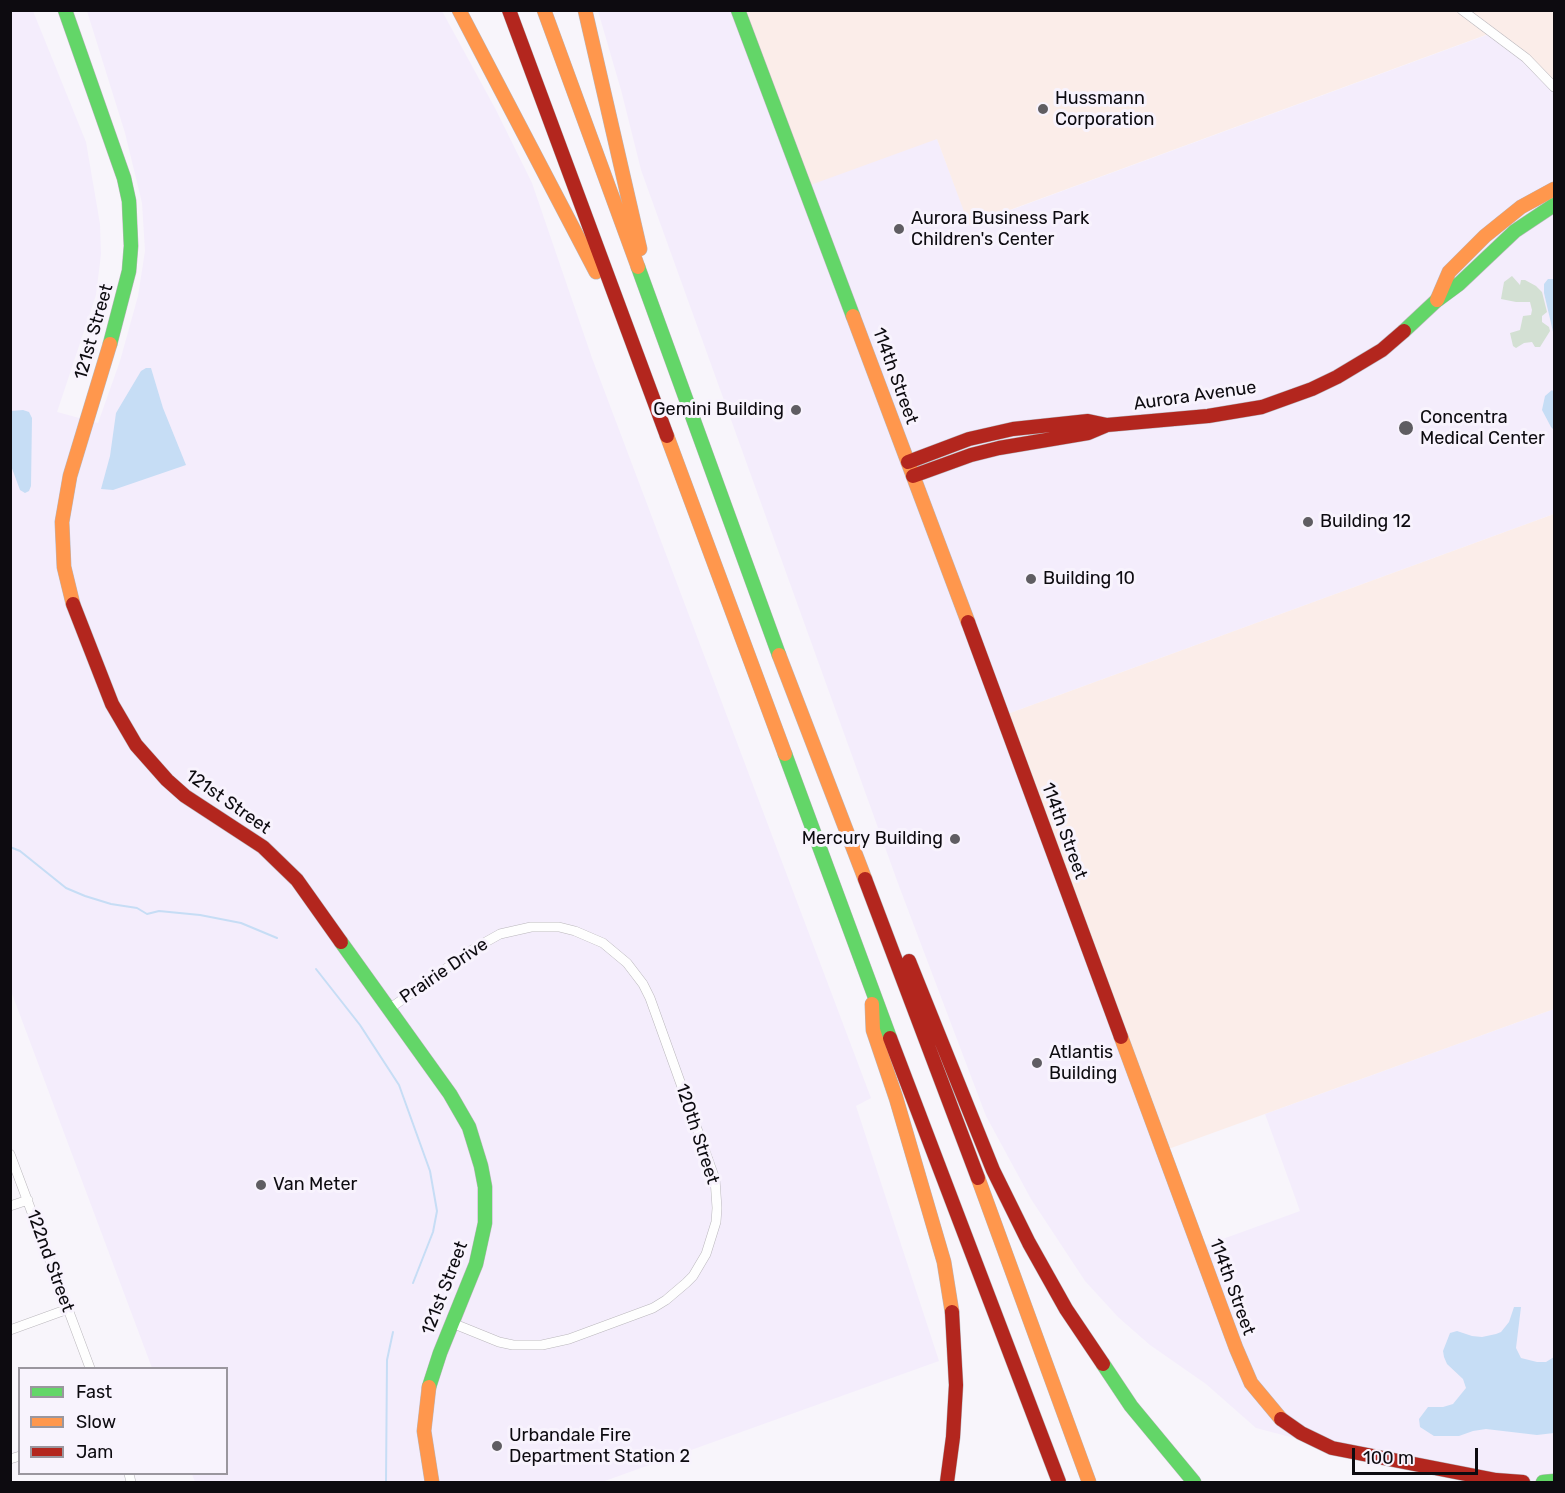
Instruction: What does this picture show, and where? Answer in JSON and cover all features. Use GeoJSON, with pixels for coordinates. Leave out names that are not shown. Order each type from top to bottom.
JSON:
{"type":"FeatureCollection","features":[{"type":"Feature","properties":{"kind":"main road","name":"121st Street"},"geometry":{"type":"LineString","coordinates":[[65,10],[118,155],[131,223],[131,246],[125,294],[76,453],[62,522],[64,567],[74,607],[112,704],[143,753],[185,796],[244,834],[280,863],[311,899],[459,1109],[469,1127],[481,1166],[485,1208],[484,1234],[477,1264],[433,1371],[425,1410],[426,1452],[432,1482]]}},
{"type":"Feature","properties":{"kind":"main road"},"geometry":{"type":"LineString","coordinates":[[459,10],[632,340]]}},
{"type":"Feature","properties":{"kind":"main road"},"geometry":{"type":"LineString","coordinates":[[509,10],[871,987],[1059,1482]]}},
{"type":"Feature","properties":{"kind":"main road"},"geometry":{"type":"LineString","coordinates":[[544,10],[784,668],[994,1222],[1089,1482]]}},
{"type":"Feature","properties":{"kind":"main road"},"geometry":{"type":"LineString","coordinates":[[585,10],[658,326]]}},
{"type":"Feature","properties":{"kind":"main road","name":"114th Street"},"geometry":{"type":"LineString","coordinates":[[738,10],[908,462],[1232,1339],[1251,1383],[1270,1408],[1286,1423],[1332,1448],[1496,1480],[1523,1482]]}},
{"type":"Feature","properties":{"kind":"main road","name":"Aurora Avenue"},"geometry":{"type":"LineString","coordinates":[[1436,301],[1449,272],[1485,236],[1521,207],[1554,189]]}},
{"type":"Feature","properties":{"kind":"main road","name":"Aurora Avenue"},"geometry":{"type":"LineString","coordinates":[[913,476],[989,450],[1088,433],[1107,425],[1234,412],[1262,406],[1312,389],[1382,350],[1436,301],[1459,284],[1515,231],[1554,205]]}},
{"type":"Feature","properties":{"kind":"main road","name":"Aurora Avenue"},"geometry":{"type":"LineString","coordinates":[[908,462],[969,439],[1013,429],[1088,421],[1107,425]]}},
{"type":"Feature","properties":{"kind":"main road"},"geometry":{"type":"LineString","coordinates":[[784,668],[843,794],[993,1170],[1029,1243],[1066,1309],[1114,1381],[1144,1422],[1194,1482]]}},
{"type":"Feature","properties":{"kind":"main road"},"geometry":{"type":"LineString","coordinates":[[871,987],[873,1030],[896,1098],[944,1262],[953,1321],[956,1385],[953,1437],[947,1482]]}},
{"type":"Feature","properties":{"kind":"main road"},"geometry":{"type":"LineString","coordinates":[[1543,1482],[1554,1481]]}},
{"type":"Feature","properties":{"kind":"street"},"geometry":{"type":"LineString","coordinates":[[1462,10],[1526,58],[1554,87]]}},
{"type":"Feature","properties":{"kind":"street","name":"Prairie Drive"},"geometry":{"type":"LineString","coordinates":[[389,1009],[486,941],[500,934],[531,927],[560,927],[603,943],[627,963],[643,984],[650,998]]}},
{"type":"Feature","properties":{"kind":"street","name":"120th Street"},"geometry":{"type":"LineString","coordinates":[[452,1323],[499,1342],[513,1345],[542,1345],[569,1339],[640,1314],[666,1300],[693,1276],[712,1238],[717,1208],[715,1179],[650,998]]}},
{"type":"Feature","properties":{"kind":"street","name":"122nd Street"},"geometry":{"type":"LineString","coordinates":[[10,1154],[90,1367]]}},
{"type":"Feature","properties":{"kind":"street"},"geometry":{"type":"LineString","coordinates":[[10,1206],[28,1200]]}},
{"type":"Feature","properties":{"kind":"street"},"geometry":{"type":"LineString","coordinates":[[10,1330],[68,1309]]}},
{"type":"Feature","properties":{"kind":"shaded area"},"geometry":{"type":"Polygon","coordinates":[[[11,11],[33,11],[86,142],[100,224],[101,254],[96,295],[57,412],[98,423],[120,361],[138,296],[145,251],[142,203],[125,133],[87,11],[442,11],[496,110],[532,183],[592,358],[871,1098],[856,1106],[939,1361],[602,1482],[195,1482],[192,1475],[228,1475],[228,1367],[152,1367],[11,991],[11,11]]]}},
{"type":"Feature","properties":{"kind":"shaded area"},"geometry":{"type":"Polygon","coordinates":[[[598,11],[738,11],[937,139],[970,225],[1492,33],[1554,87],[1554,514],[1002,716],[1198,1248],[1300,1211],[1265,1114],[1554,1009],[1554,1481],[1523,1482],[1332,1448],[1256,1428],[1206,1384],[1150,1345],[1118,1317],[1085,1281],[1031,1199],[986,1116],[899,886],[641,170],[598,11]]]}},
{"type":"Feature","properties":{"kind":"shaded area"},"geometry":{"type":"Polygon","coordinates":[[[738,11],[1554,11],[1554,87],[1491,33],[969,225],[937,139],[805,187],[738,11]]]}},
{"type":"Feature","properties":{"kind":"shaded area"},"geometry":{"type":"Polygon","coordinates":[[[1554,514],[1554,1009],[1163,1151],[1002,716],[1554,514]]]}},
{"type":"Feature","properties":{"kind":"green space"},"geometry":{"type":"Polygon","coordinates":[[[1512,276],[1520,285],[1521,280],[1525,280],[1542,292],[1547,312],[1542,316],[1542,322],[1549,327],[1550,331],[1540,347],[1535,347],[1532,342],[1524,343],[1516,348],[1513,346],[1510,333],[1520,330],[1523,316],[1531,315],[1532,310],[1530,302],[1501,299],[1504,282],[1512,276]]]}},
{"type":"Feature","properties":{"kind":"water"},"geometry":{"type":"Polygon","coordinates":[[[1548,279],[1554,279],[1554,336],[1544,293],[1544,284],[1548,279]]]}},
{"type":"Feature","properties":{"kind":"water"},"geometry":{"type":"Polygon","coordinates":[[[151,368],[163,408],[186,465],[113,490],[101,489],[110,456],[116,413],[141,371],[151,368]]]}},
{"type":"Feature","properties":{"kind":"water"},"geometry":{"type":"Polygon","coordinates":[[[1552,390],[1554,392],[1554,430],[1542,410],[1545,396],[1552,390]]]}},
{"type":"Feature","properties":{"kind":"water"},"geometry":{"type":"Polygon","coordinates":[[[11,411],[29,412],[32,418],[31,486],[25,493],[20,490],[10,463],[11,411]]]}},
{"type":"Feature","properties":{"kind":"water"},"geometry":{"type":"Polygon","coordinates":[[[1514,1307],[1521,1307],[1516,1348],[1521,1358],[1546,1362],[1554,1357],[1554,1433],[1537,1435],[1486,1429],[1459,1436],[1434,1436],[1420,1427],[1419,1419],[1428,1407],[1453,1404],[1466,1388],[1463,1379],[1447,1364],[1444,1357],[1443,1351],[1450,1333],[1457,1331],[1482,1337],[1501,1332],[1509,1322],[1514,1307]]]}},
{"type":"Feature","properties":{"kind":"waterway"},"geometry":{"type":"LineString","coordinates":[[10,847],[20,851],[66,888],[85,896],[111,904],[137,908],[147,914],[159,911],[200,915],[241,923],[277,938]]}},
{"type":"Feature","properties":{"kind":"waterway"},"geometry":{"type":"LineString","coordinates":[[316,969],[360,1025],[399,1085],[430,1171],[437,1211],[433,1232],[413,1283]]}},
{"type":"Feature","properties":{"kind":"waterway"},"geometry":{"type":"LineString","coordinates":[[386,1482],[387,1360],[393,1332]]}},
{"type":"Feature","properties":{"kind":"traffic: fast"},"geometry":{"type":"LineString","coordinates":[[65,10],[124,178],[129,201],[131,246],[129,271],[110,344]]}},
{"type":"Feature","properties":{"kind":"traffic: fast"},"geometry":{"type":"LineString","coordinates":[[738,10],[853,316]]}},
{"type":"Feature","properties":{"kind":"traffic: fast"},"geometry":{"type":"LineString","coordinates":[[1404,331],[1436,301],[1459,284],[1515,231],[1554,205]]}},
{"type":"Feature","properties":{"kind":"traffic: fast"},"geometry":{"type":"LineString","coordinates":[[638,267],[779,655]]}},
{"type":"Feature","properties":{"kind":"traffic: fast"},"geometry":{"type":"LineString","coordinates":[[785,754],[890,1038]]}},
{"type":"Feature","properties":{"kind":"traffic: fast"},"geometry":{"type":"LineString","coordinates":[[341,942],[450,1094],[469,1127],[481,1166],[485,1187],[485,1223],[476,1264],[440,1353],[429,1387]]}},
{"type":"Feature","properties":{"kind":"traffic: fast"},"geometry":{"type":"LineString","coordinates":[[1103,1364],[1131,1406],[1194,1482]]}},
{"type":"Feature","properties":{"kind":"traffic: fast"},"geometry":{"type":"LineString","coordinates":[[1543,1482],[1554,1481]]}},
{"type":"Feature","properties":{"kind":"traffic: slow"},"geometry":{"type":"LineString","coordinates":[[459,10],[596,272]]}},
{"type":"Feature","properties":{"kind":"traffic: slow"},"geometry":{"type":"LineString","coordinates":[[544,10],[638,267]]}},
{"type":"Feature","properties":{"kind":"traffic: slow"},"geometry":{"type":"LineString","coordinates":[[585,10],[640,249]]}},
{"type":"Feature","properties":{"kind":"traffic: slow"},"geometry":{"type":"LineString","coordinates":[[1437,300],[1449,272],[1485,236],[1521,207],[1554,189]]}},
{"type":"Feature","properties":{"kind":"traffic: slow"},"geometry":{"type":"LineString","coordinates":[[853,316],[968,622]]}},
{"type":"Feature","properties":{"kind":"traffic: slow"},"geometry":{"type":"LineString","coordinates":[[73,604],[64,567],[62,522],[70,476],[110,344]]}},
{"type":"Feature","properties":{"kind":"traffic: slow"},"geometry":{"type":"LineString","coordinates":[[667,436],[785,754]]}},
{"type":"Feature","properties":{"kind":"traffic: slow"},"geometry":{"type":"LineString","coordinates":[[779,655],[865,879]]}},
{"type":"Feature","properties":{"kind":"traffic: slow"},"geometry":{"type":"LineString","coordinates":[[872,1004],[873,1030],[896,1098],[944,1262],[952,1312]]}},
{"type":"Feature","properties":{"kind":"traffic: slow"},"geometry":{"type":"LineString","coordinates":[[1121,1037],[1236,1348],[1251,1383],[1281,1419]]}},
{"type":"Feature","properties":{"kind":"traffic: slow"},"geometry":{"type":"LineString","coordinates":[[978,1178],[1089,1482]]}},
{"type":"Feature","properties":{"kind":"traffic: slow"},"geometry":{"type":"LineString","coordinates":[[429,1387],[424,1431],[432,1482]]}},
{"type":"Feature","properties":{"kind":"traffic: jam"},"geometry":{"type":"LineString","coordinates":[[509,10],[667,436]]}},
{"type":"Feature","properties":{"kind":"traffic: jam"},"geometry":{"type":"LineString","coordinates":[[908,462],[969,439],[1013,429],[1088,421],[1107,425],[1208,416],[1262,407],[1312,389],[1337,377],[1382,350],[1404,331]]}},
{"type":"Feature","properties":{"kind":"traffic: jam"},"geometry":{"type":"LineString","coordinates":[[913,476],[971,455],[1088,433],[1107,425]]}},
{"type":"Feature","properties":{"kind":"traffic: jam"},"geometry":{"type":"LineString","coordinates":[[73,604],[112,704],[136,745],[167,780],[185,796],[263,847],[297,880],[341,942]]}},
{"type":"Feature","properties":{"kind":"traffic: jam"},"geometry":{"type":"LineString","coordinates":[[968,622],[1121,1037]]}},
{"type":"Feature","properties":{"kind":"traffic: jam"},"geometry":{"type":"LineString","coordinates":[[865,879],[978,1178]]}},
{"type":"Feature","properties":{"kind":"traffic: jam"},"geometry":{"type":"LineString","coordinates":[[909,961],[993,1170],[1029,1243],[1066,1309],[1103,1364]]}},
{"type":"Feature","properties":{"kind":"traffic: jam"},"geometry":{"type":"LineString","coordinates":[[890,1038],[1059,1482]]}},
{"type":"Feature","properties":{"kind":"traffic: jam"},"geometry":{"type":"LineString","coordinates":[[947,1482],[953,1437],[956,1385],[952,1312]]}},
{"type":"Feature","properties":{"kind":"traffic: jam"},"geometry":{"type":"LineString","coordinates":[[1281,1419],[1301,1433],[1332,1448],[1496,1480],[1523,1482]]}},
{"type":"Feature","properties":{"kind":"place","name":"Hussmann Corporation"},"geometry":{"type":"Point","coordinates":[1043,109]}},
{"type":"Feature","properties":{"kind":"place","name":"Aurora Business Park Children's Center"},"geometry":{"type":"Point","coordinates":[899,229]}},
{"type":"Feature","properties":{"kind":"place","name":"Gemini Building"},"geometry":{"type":"Point","coordinates":[796,410]}},
{"type":"Feature","properties":{"kind":"place","name":"Concentra Medical Center"},"geometry":{"type":"Point","coordinates":[1406,428]}},
{"type":"Feature","properties":{"kind":"place","name":"Building 12"},"geometry":{"type":"Point","coordinates":[1308,522]}},
{"type":"Feature","properties":{"kind":"place","name":"Building 10"},"geometry":{"type":"Point","coordinates":[1031,579]}},
{"type":"Feature","properties":{"kind":"place","name":"Mercury Building"},"geometry":{"type":"Point","coordinates":[955,839]}},
{"type":"Feature","properties":{"kind":"place","name":"Atlantis Building"},"geometry":{"type":"Point","coordinates":[1037,1063]}},
{"type":"Feature","properties":{"kind":"place","name":"Van Meter"},"geometry":{"type":"Point","coordinates":[261,1185]}},
{"type":"Feature","properties":{"kind":"place","name":"Urbandale Fire Department Station 2"},"geometry":{"type":"Point","coordinates":[497,1446]}}]}
